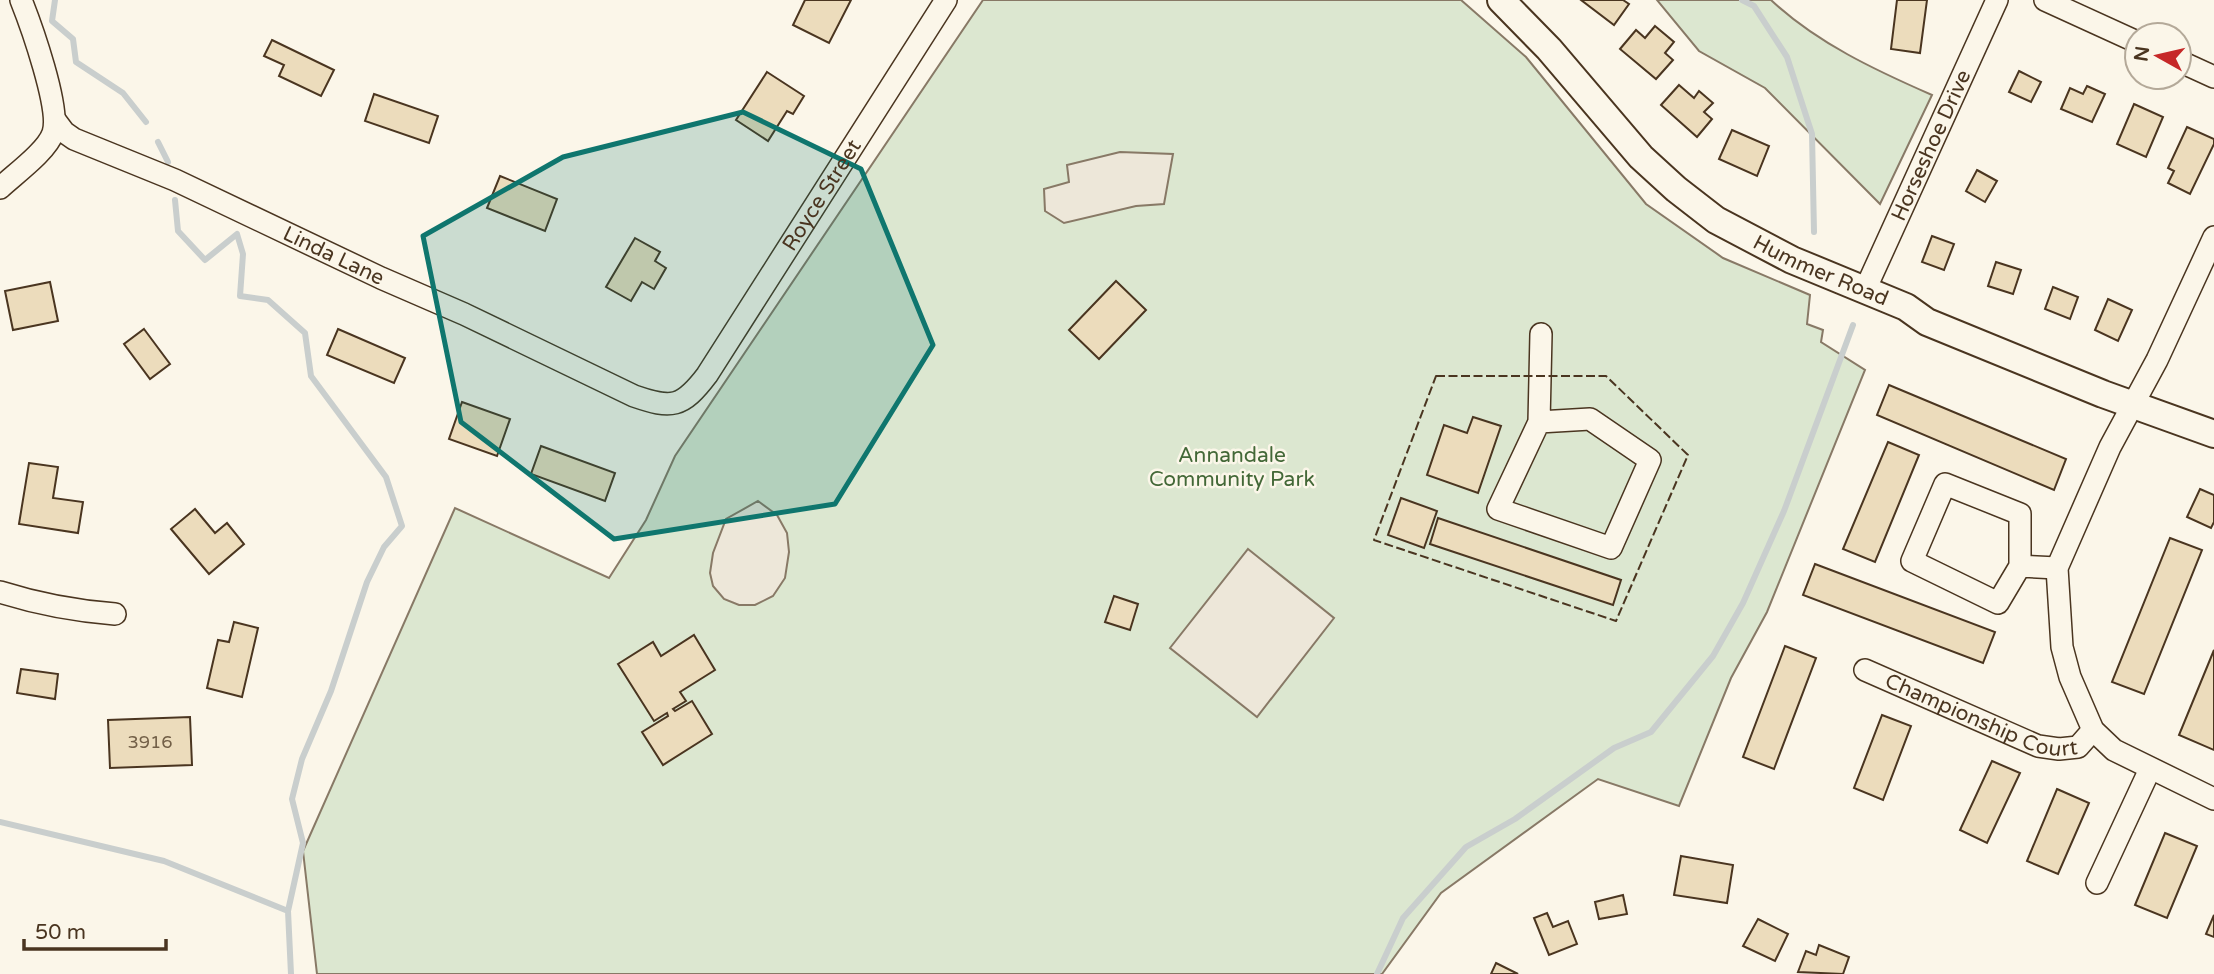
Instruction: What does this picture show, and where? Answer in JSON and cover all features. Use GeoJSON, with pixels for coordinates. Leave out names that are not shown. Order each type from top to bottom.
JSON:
{"type":"FeatureCollection","features":[{"type":"Feature","properties":{"kind":"main road","name":"Hummer Road"},"geometry":{"type":"LineString","coordinates":[[1501,0],[1549,49],[1641,157],[1716,220],[1792,260],[1906,307],[1927,322],[2103,394],[2214,434]]}},
{"type":"Feature","properties":{"kind":"street"},"geometry":{"type":"LineString","coordinates":[[0,188],[46,145],[53,133],[55,120],[47,82],[21,0]]}},
{"type":"Feature","properties":{"kind":"street","name":"Royce Street"},"geometry":{"type":"LineString","coordinates":[[697,390],[946,0]]}},
{"type":"Feature","properties":{"kind":"street","name":"Horseshoe Drive"},"geometry":{"type":"LineString","coordinates":[[1865,290],[1997,0]]}},
{"type":"Feature","properties":{"kind":"street"},"geometry":{"type":"LineString","coordinates":[[2045,0],[2123,36]]}},
{"type":"Feature","properties":{"kind":"street"},"geometry":{"type":"LineString","coordinates":[[2193,68],[2214,78]]}},
{"type":"Feature","properties":{"kind":"street","name":"Linda Lane"},"geometry":{"type":"LineString","coordinates":[[55,120],[64,132],[74,139],[175,180],[634,396],[661,405],[673,404],[697,390]]}},
{"type":"Feature","properties":{"kind":"street"},"geometry":{"type":"LineString","coordinates":[[46,145],[59,139],[74,139]]}},
{"type":"Feature","properties":{"kind":"street"},"geometry":{"type":"LineString","coordinates":[[2214,237],[2157,360],[2110,447],[2057,568],[2062,646],[2070,677],[2093,730],[2114,750],[2214,799]]}},
{"type":"Feature","properties":{"kind":"street"},"geometry":{"type":"LineString","coordinates":[[1539,422],[1590,419],[1650,460],[1611,548],[1497,509],[1539,422],[1541,334]]}},
{"type":"Feature","properties":{"kind":"street"},"geometry":{"type":"LineString","coordinates":[[1945,484],[2020,514],[2020,566],[1998,603],[1912,561],[1945,484]]}},
{"type":"Feature","properties":{"kind":"street"},"geometry":{"type":"LineString","coordinates":[[2020,566],[2057,568]]}},
{"type":"Feature","properties":{"kind":"street"},"geometry":{"type":"LineString","coordinates":[[0,592],[80,612],[115,614]]}},
{"type":"Feature","properties":{"kind":"street","name":"Championship Court"},"geometry":{"type":"LineString","coordinates":[[1865,670],[2038,746],[2059,749],[2078,747],[2093,730]]}},
{"type":"Feature","properties":{"kind":"street"},"geometry":{"type":"LineString","coordinates":[[2097,883],[2150,769]]}},
{"type":"Feature","properties":{"kind":"highlighted area"},"geometry":{"type":"Polygon","coordinates":[[[743,112],[861,169],[933,345],[835,504],[614,539],[461,422],[423,236],[563,157],[743,112]]]}},
{"type":"Feature","properties":{"kind":"green space","name":"Annandale Community Park"},"geometry":{"type":"Polygon","coordinates":[[[983,0],[1461,0],[1526,57],[1646,204],[1723,258],[1810,295],[1807,324],[1823,330],[1821,342],[1865,370],[1767,612],[1731,678],[1679,806],[1598,779],[1441,893],[1382,974],[317,974],[303,851],[455,508],[609,578],[646,520],[675,456],[983,0]]]}},
{"type":"Feature","properties":{"kind":"green space"},"geometry":{"type":"Polygon","coordinates":[[[1657,0],[1771,0],[1827,42],[1932,95],[1880,204],[1765,88],[1699,51],[1657,0]]]}},
{"type":"Feature","properties":{"kind":"shaded area"},"geometry":{"type":"Polygon","coordinates":[[[1120,152],[1173,154],[1164,204],[1136,206],[1064,223],[1045,211],[1044,189],[1069,182],[1067,165],[1120,152]]]}},
{"type":"Feature","properties":{"kind":"shaded area"},"geometry":{"type":"Polygon","coordinates":[[[758,501],[777,515],[787,533],[789,552],[785,578],[773,596],[755,605],[739,605],[724,599],[713,586],[710,573],[713,553],[726,519],[758,501]]]}},
{"type":"Feature","properties":{"kind":"shaded area"},"geometry":{"type":"Polygon","coordinates":[[[1248,549],[1334,618],[1257,717],[1170,648],[1248,549]]]}},
{"type":"Feature","properties":{"kind":"building"},"geometry":{"type":"Polygon","coordinates":[[[805,0],[851,0],[829,43],[793,25],[805,0]]]}},
{"type":"Feature","properties":{"kind":"building"},"geometry":{"type":"Polygon","coordinates":[[[1581,0],[1623,0],[1629,4],[1614,25],[1581,0]]]}},
{"type":"Feature","properties":{"kind":"building"},"geometry":{"type":"Polygon","coordinates":[[[1897,0],[1927,0],[1920,53],[1891,49],[1897,0]]]}},
{"type":"Feature","properties":{"kind":"building"},"geometry":{"type":"Polygon","coordinates":[[[1655,26],[1674,42],[1665,53],[1673,60],[1656,79],[1620,49],[1636,30],[1645,38],[1655,26]]]}},
{"type":"Feature","properties":{"kind":"building"},"geometry":{"type":"Polygon","coordinates":[[[272,40],[334,70],[321,96],[279,76],[284,65],[264,56],[272,40]]]}},
{"type":"Feature","properties":{"kind":"building"},"geometry":{"type":"Polygon","coordinates":[[[2019,71],[2041,82],[2031,102],[2009,92],[2019,71]]]}},
{"type":"Feature","properties":{"kind":"building"},"geometry":{"type":"Polygon","coordinates":[[[767,72],[804,96],[793,114],[787,111],[768,141],[736,120],[767,72]]]}},
{"type":"Feature","properties":{"kind":"building"},"geometry":{"type":"Polygon","coordinates":[[[1679,85],[1694,98],[1699,91],[1713,103],[1704,112],[1712,119],[1697,137],[1661,105],[1679,85]]]}},
{"type":"Feature","properties":{"kind":"building"},"geometry":{"type":"Polygon","coordinates":[[[2087,86],[2105,94],[2092,122],[2061,109],[2070,88],[2083,94],[2087,86]]]}},
{"type":"Feature","properties":{"kind":"building"},"geometry":{"type":"Polygon","coordinates":[[[374,94],[438,116],[429,143],[365,121],[374,94]]]}},
{"type":"Feature","properties":{"kind":"building"},"geometry":{"type":"Polygon","coordinates":[[[2134,104],[2163,117],[2146,157],[2117,144],[2134,104]]]}},
{"type":"Feature","properties":{"kind":"building"},"geometry":{"type":"Polygon","coordinates":[[[2187,127],[2214,139],[2190,194],[2168,183],[2174,171],[2168,168],[2187,127]]]}},
{"type":"Feature","properties":{"kind":"building"},"geometry":{"type":"Polygon","coordinates":[[[1732,130],[1769,146],[1757,176],[1719,159],[1732,130]]]}},
{"type":"Feature","properties":{"kind":"building"},"geometry":{"type":"Polygon","coordinates":[[[1977,170],[1997,181],[1985,202],[1966,191],[1977,170]]]}},
{"type":"Feature","properties":{"kind":"building"},"geometry":{"type":"Polygon","coordinates":[[[500,176],[557,199],[545,231],[487,208],[500,176]]]}},
{"type":"Feature","properties":{"kind":"building"},"geometry":{"type":"Polygon","coordinates":[[[1932,236],[1954,244],[1944,270],[1922,262],[1932,236]]]}},
{"type":"Feature","properties":{"kind":"building"},"geometry":{"type":"Polygon","coordinates":[[[635,238],[660,252],[655,261],[666,268],[654,289],[642,282],[631,301],[606,287],[635,238]]]}},
{"type":"Feature","properties":{"kind":"building"},"geometry":{"type":"Polygon","coordinates":[[[1996,262],[2021,270],[2013,294],[1988,286],[1996,262]]]}},
{"type":"Feature","properties":{"kind":"building"},"geometry":{"type":"Polygon","coordinates":[[[1116,281],[1146,310],[1099,359],[1069,330],[1116,281]]]}},
{"type":"Feature","properties":{"kind":"building"},"geometry":{"type":"Polygon","coordinates":[[[50,282],[58,321],[13,330],[5,291],[50,282]]]}},
{"type":"Feature","properties":{"kind":"building"},"geometry":{"type":"Polygon","coordinates":[[[2053,287],[2078,297],[2070,319],[2045,309],[2053,287]]]}},
{"type":"Feature","properties":{"kind":"building"},"geometry":{"type":"Polygon","coordinates":[[[2108,299],[2132,310],[2118,341],[2095,330],[2108,299]]]}},
{"type":"Feature","properties":{"kind":"building"},"geometry":{"type":"Polygon","coordinates":[[[144,329],[170,364],[150,379],[124,344],[144,329]]]}},
{"type":"Feature","properties":{"kind":"building"},"geometry":{"type":"Polygon","coordinates":[[[338,329],[405,358],[394,383],[327,355],[338,329]]]}},
{"type":"Feature","properties":{"kind":"building"},"geometry":{"type":"Polygon","coordinates":[[[1889,385],[2066,459],[2054,490],[1877,415],[1889,385]]]}},
{"type":"Feature","properties":{"kind":"building"},"geometry":{"type":"Polygon","coordinates":[[[462,402],[510,419],[497,456],[449,439],[462,402]]]}},
{"type":"Feature","properties":{"kind":"building"},"geometry":{"type":"Polygon","coordinates":[[[1473,417],[1501,426],[1478,493],[1427,475],[1444,425],[1467,433],[1473,417]]]}},
{"type":"Feature","properties":{"kind":"building"},"geometry":{"type":"Polygon","coordinates":[[[1888,442],[1919,455],[1875,562],[1843,549],[1888,442]]]}},
{"type":"Feature","properties":{"kind":"building"},"geometry":{"type":"Polygon","coordinates":[[[541,446],[615,473],[605,501],[531,474],[541,446]]]}},
{"type":"Feature","properties":{"kind":"building"},"geometry":{"type":"Polygon","coordinates":[[[29,463],[58,467],[53,498],[83,502],[78,533],[19,524],[29,463]]]}},
{"type":"Feature","properties":{"kind":"building"},"geometry":{"type":"Polygon","coordinates":[[[2200,489],[2214,495],[2214,522],[2211,528],[2187,517],[2200,489]]]}},
{"type":"Feature","properties":{"kind":"building"},"geometry":{"type":"Polygon","coordinates":[[[1401,498],[1437,511],[1424,548],[1388,535],[1401,498]]]}},
{"type":"Feature","properties":{"kind":"building"},"geometry":{"type":"Polygon","coordinates":[[[195,509],[215,533],[227,523],[244,544],[209,574],[171,529],[195,509]]]}},
{"type":"Feature","properties":{"kind":"building"},"geometry":{"type":"Polygon","coordinates":[[[1438,518],[1621,580],[1613,605],[1430,544],[1438,518]]]}},
{"type":"Feature","properties":{"kind":"building"},"geometry":{"type":"Polygon","coordinates":[[[2170,538],[2202,550],[2144,694],[2112,682],[2170,538]]]}},
{"type":"Feature","properties":{"kind":"building"},"geometry":{"type":"Polygon","coordinates":[[[1815,564],[1995,632],[1983,663],[1803,595],[1815,564]]]}},
{"type":"Feature","properties":{"kind":"building"},"geometry":{"type":"Polygon","coordinates":[[[1114,596],[1138,604],[1130,630],[1105,622],[1114,596]]]}},
{"type":"Feature","properties":{"kind":"building"},"geometry":{"type":"Polygon","coordinates":[[[234,622],[258,628],[242,697],[207,688],[218,640],[229,642],[234,622]]]}},
{"type":"Feature","properties":{"kind":"building"},"geometry":{"type":"Polygon","coordinates":[[[694,635],[715,670],[680,692],[686,701],[673,709],[675,711],[692,701],[712,734],[663,765],[642,732],[668,716],[667,713],[654,721],[618,664],[653,642],[661,656],[694,635]]]}},
{"type":"Feature","properties":{"kind":"building"},"geometry":{"type":"Polygon","coordinates":[[[1785,646],[1816,658],[1774,769],[1743,757],[1785,646]]]}},
{"type":"Feature","properties":{"kind":"building"},"geometry":{"type":"Polygon","coordinates":[[[2214,650],[2214,750],[2179,735],[2214,650]]]}},
{"type":"Feature","properties":{"kind":"building"},"geometry":{"type":"Polygon","coordinates":[[[21,669],[58,674],[55,699],[17,693],[21,669]]]}},
{"type":"Feature","properties":{"kind":"building"},"geometry":{"type":"Polygon","coordinates":[[[1882,715],[1911,726],[1883,800],[1854,788],[1882,715]]]}},
{"type":"Feature","properties":{"kind":"building"},"geometry":{"type":"Polygon","coordinates":[[[190,717],[192,765],[110,768],[108,720],[190,717]]]}},
{"type":"Feature","properties":{"kind":"building"},"geometry":{"type":"Polygon","coordinates":[[[1992,761],[2020,773],[1987,843],[1960,830],[1992,761]]]}},
{"type":"Feature","properties":{"kind":"building"},"geometry":{"type":"Polygon","coordinates":[[[2057,789],[2089,803],[2058,874],[2027,861],[2057,789]]]}},
{"type":"Feature","properties":{"kind":"building"},"geometry":{"type":"Polygon","coordinates":[[[2165,833],[2197,846],[2167,918],[2135,905],[2165,833]]]}},
{"type":"Feature","properties":{"kind":"building"},"geometry":{"type":"Polygon","coordinates":[[[1681,856],[1733,865],[1727,903],[1674,895],[1681,856]]]}},
{"type":"Feature","properties":{"kind":"building"},"geometry":{"type":"Polygon","coordinates":[[[1623,895],[1627,914],[1599,919],[1595,902],[1623,895]]]}},
{"type":"Feature","properties":{"kind":"building"},"geometry":{"type":"Polygon","coordinates":[[[1547,913],[1553,927],[1568,921],[1577,944],[1549,955],[1534,918],[1547,913]]]}},
{"type":"Feature","properties":{"kind":"building"},"geometry":{"type":"Polygon","coordinates":[[[2214,915],[2214,937],[2206,934],[2214,915]]]}},
{"type":"Feature","properties":{"kind":"building"},"geometry":{"type":"Polygon","coordinates":[[[1758,919],[1788,934],[1775,961],[1743,946],[1758,919]]]}},
{"type":"Feature","properties":{"kind":"building"},"geometry":{"type":"Polygon","coordinates":[[[1819,945],[1849,957],[1843,974],[1798,972],[1806,951],[1816,955],[1819,945]]]}},
{"type":"Feature","properties":{"kind":"building"},"geometry":{"type":"Polygon","coordinates":[[[1496,963],[1518,974],[1491,974],[1496,963]]]}},
{"type":"Feature","properties":{"kind":"waterway"},"geometry":{"type":"LineString","coordinates":[[55,0],[52,21],[73,39],[76,62],[123,93],[146,122]]}},
{"type":"Feature","properties":{"kind":"waterway"},"geometry":{"type":"LineString","coordinates":[[1742,0],[1754,6],[1787,57],[1812,134],[1814,232]]}},
{"type":"Feature","properties":{"kind":"waterway"},"geometry":{"type":"LineString","coordinates":[[158,142],[168,162]]}},
{"type":"Feature","properties":{"kind":"waterway"},"geometry":{"type":"LineString","coordinates":[[175,200],[178,231],[205,260],[237,234],[243,254],[240,296],[268,300],[305,333],[311,376],[386,477],[402,526],[384,547],[367,582],[331,691],[302,759],[292,799],[303,843],[288,911]]}},
{"type":"Feature","properties":{"kind":"waterway"},"geometry":{"type":"LineString","coordinates":[[1377,974],[1403,918],[1466,847],[1515,819],[1614,748],[1651,732],[1713,656],[1743,603],[1784,511],[1853,325]]}},
{"type":"Feature","properties":{"kind":"waterway"},"geometry":{"type":"LineString","coordinates":[[0,822],[164,861],[288,911],[291,974]]}},
{"type":"Feature","properties":{"kind":"fence"},"geometry":{"type":"LineString","coordinates":[[1436,376],[1606,376],[1688,455],[1616,621],[1374,540],[1436,376]]}}]}
